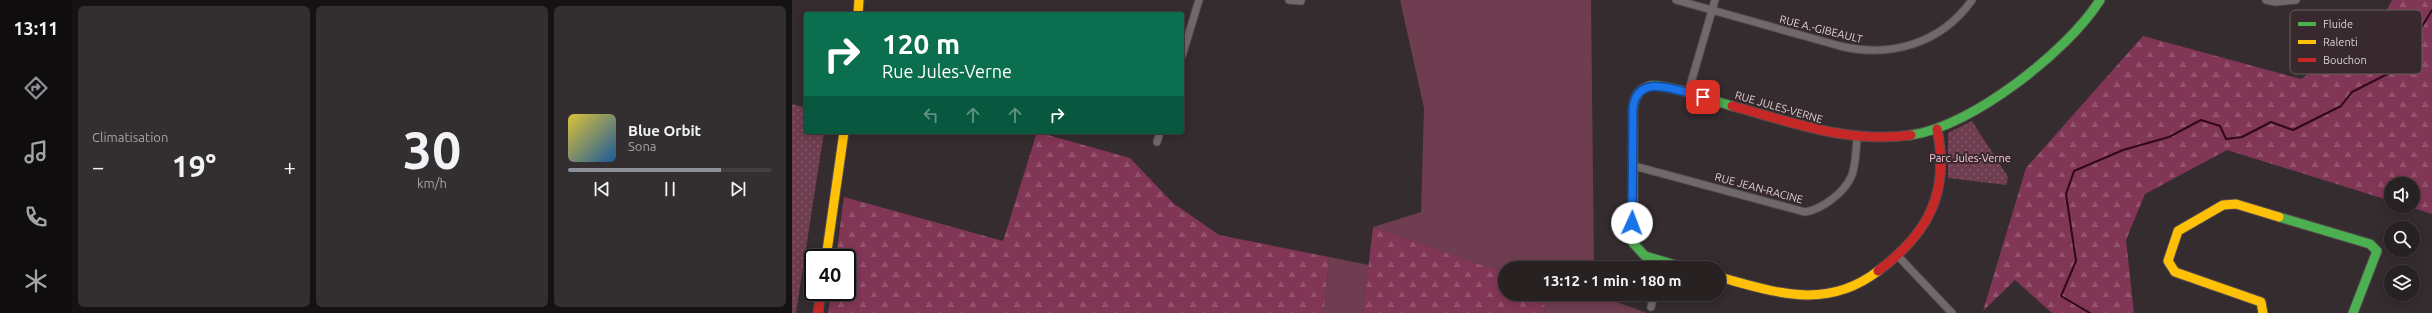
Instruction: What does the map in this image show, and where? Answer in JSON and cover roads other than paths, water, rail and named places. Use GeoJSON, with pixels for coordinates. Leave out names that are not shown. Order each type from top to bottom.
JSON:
{"type":"FeatureCollection","features":[{"type":"Feature","properties":{"kind":"street"},"geometry":{"type":"LineString","coordinates":[[858,12],[859,0]]}},
{"type":"Feature","properties":{"kind":"street"},"geometry":{"type":"LineString","coordinates":[[1184,49],[1199,0]]}},
{"type":"Feature","properties":{"kind":"street"},"geometry":{"type":"LineString","coordinates":[[1289,0],[1300,1]]}},
{"type":"Feature","properties":{"kind":"street","name":"RUE A.-GIBEAULT"},"geometry":{"type":"LineString","coordinates":[[1676,0],[1866,52],[1908,47],[1932,36],[1955,19],[1972,0]]}},
{"type":"Feature","properties":{"kind":"street"},"geometry":{"type":"LineString","coordinates":[[1688,93],[1715,0]]}},
{"type":"Feature","properties":{"kind":"street","name":"RUE JULES-VERNE"},"geometry":{"type":"LineString","coordinates":[[1656,261],[1639,252],[1633,243],[1633,109],[1637,94],[1644,87],[1656,85],[1688,93],[1822,132],[1857,138],[1903,135],[1937,128],[1990,102],[2047,58],[2085,22],[2100,0]]}},
{"type":"Feature","properties":{"kind":"street"},"geometry":{"type":"LineString","coordinates":[[2266,0],[2296,0]]}},
{"type":"Feature","properties":{"kind":"street"},"geometry":{"type":"LineString","coordinates":[[1726,279],[1786,295],[1816,296],[1854,286],[1877,272],[1897,255],[1924,224],[1938,194],[1942,167],[1937,128]]}},
{"type":"Feature","properties":{"kind":"street"},"geometry":{"type":"LineString","coordinates":[[827,249],[844,134]]}},
{"type":"Feature","properties":{"kind":"street"},"geometry":{"type":"LineString","coordinates":[[1158,142],[1160,134]]}},
{"type":"Feature","properties":{"kind":"street","name":"RUE JEAN-RACINE"},"geometry":{"type":"LineString","coordinates":[[1634,166],[1805,212],[1827,202],[1846,185],[1854,166],[1857,138]]}},
{"type":"Feature","properties":{"kind":"street"},"geometry":{"type":"LineString","coordinates":[[2263,313],[2261,302],[2175,272],[2168,261],[2178,231],[2223,205],[2236,204],[2370,244],[2377,251],[2353,313]]}},
{"type":"Feature","properties":{"kind":"street"},"geometry":{"type":"LineString","coordinates":[[1897,255],[1952,313]]}},
{"type":"Feature","properties":{"kind":"street"},"geometry":{"type":"LineString","coordinates":[[818,313],[820,301]]}},
{"type":"Feature","properties":{"kind":"street"},"geometry":{"type":"LineString","coordinates":[[1651,307],[1652,301]]}},
{"type":"Feature","properties":{"kind":"waterway"},"geometry":{"type":"LineString","coordinates":[[2422,26],[2432,10]]}},
{"type":"Feature","properties":{"kind":"waterway"},"geometry":{"type":"LineString","coordinates":[[2090,313],[2061,296],[2076,261],[2066,194],[2074,171],[2123,150],[2169,137],[2201,120],[2220,126],[2226,139],[2242,137],[2271,122],[2293,130],[2341,106],[2352,92],[2387,74]]}},
{"type":"Feature","properties":{"kind":"park label","name":"Parc Jules-Verne"},"geometry":{"type":"Point","coordinates":[1970,158]}}]}
